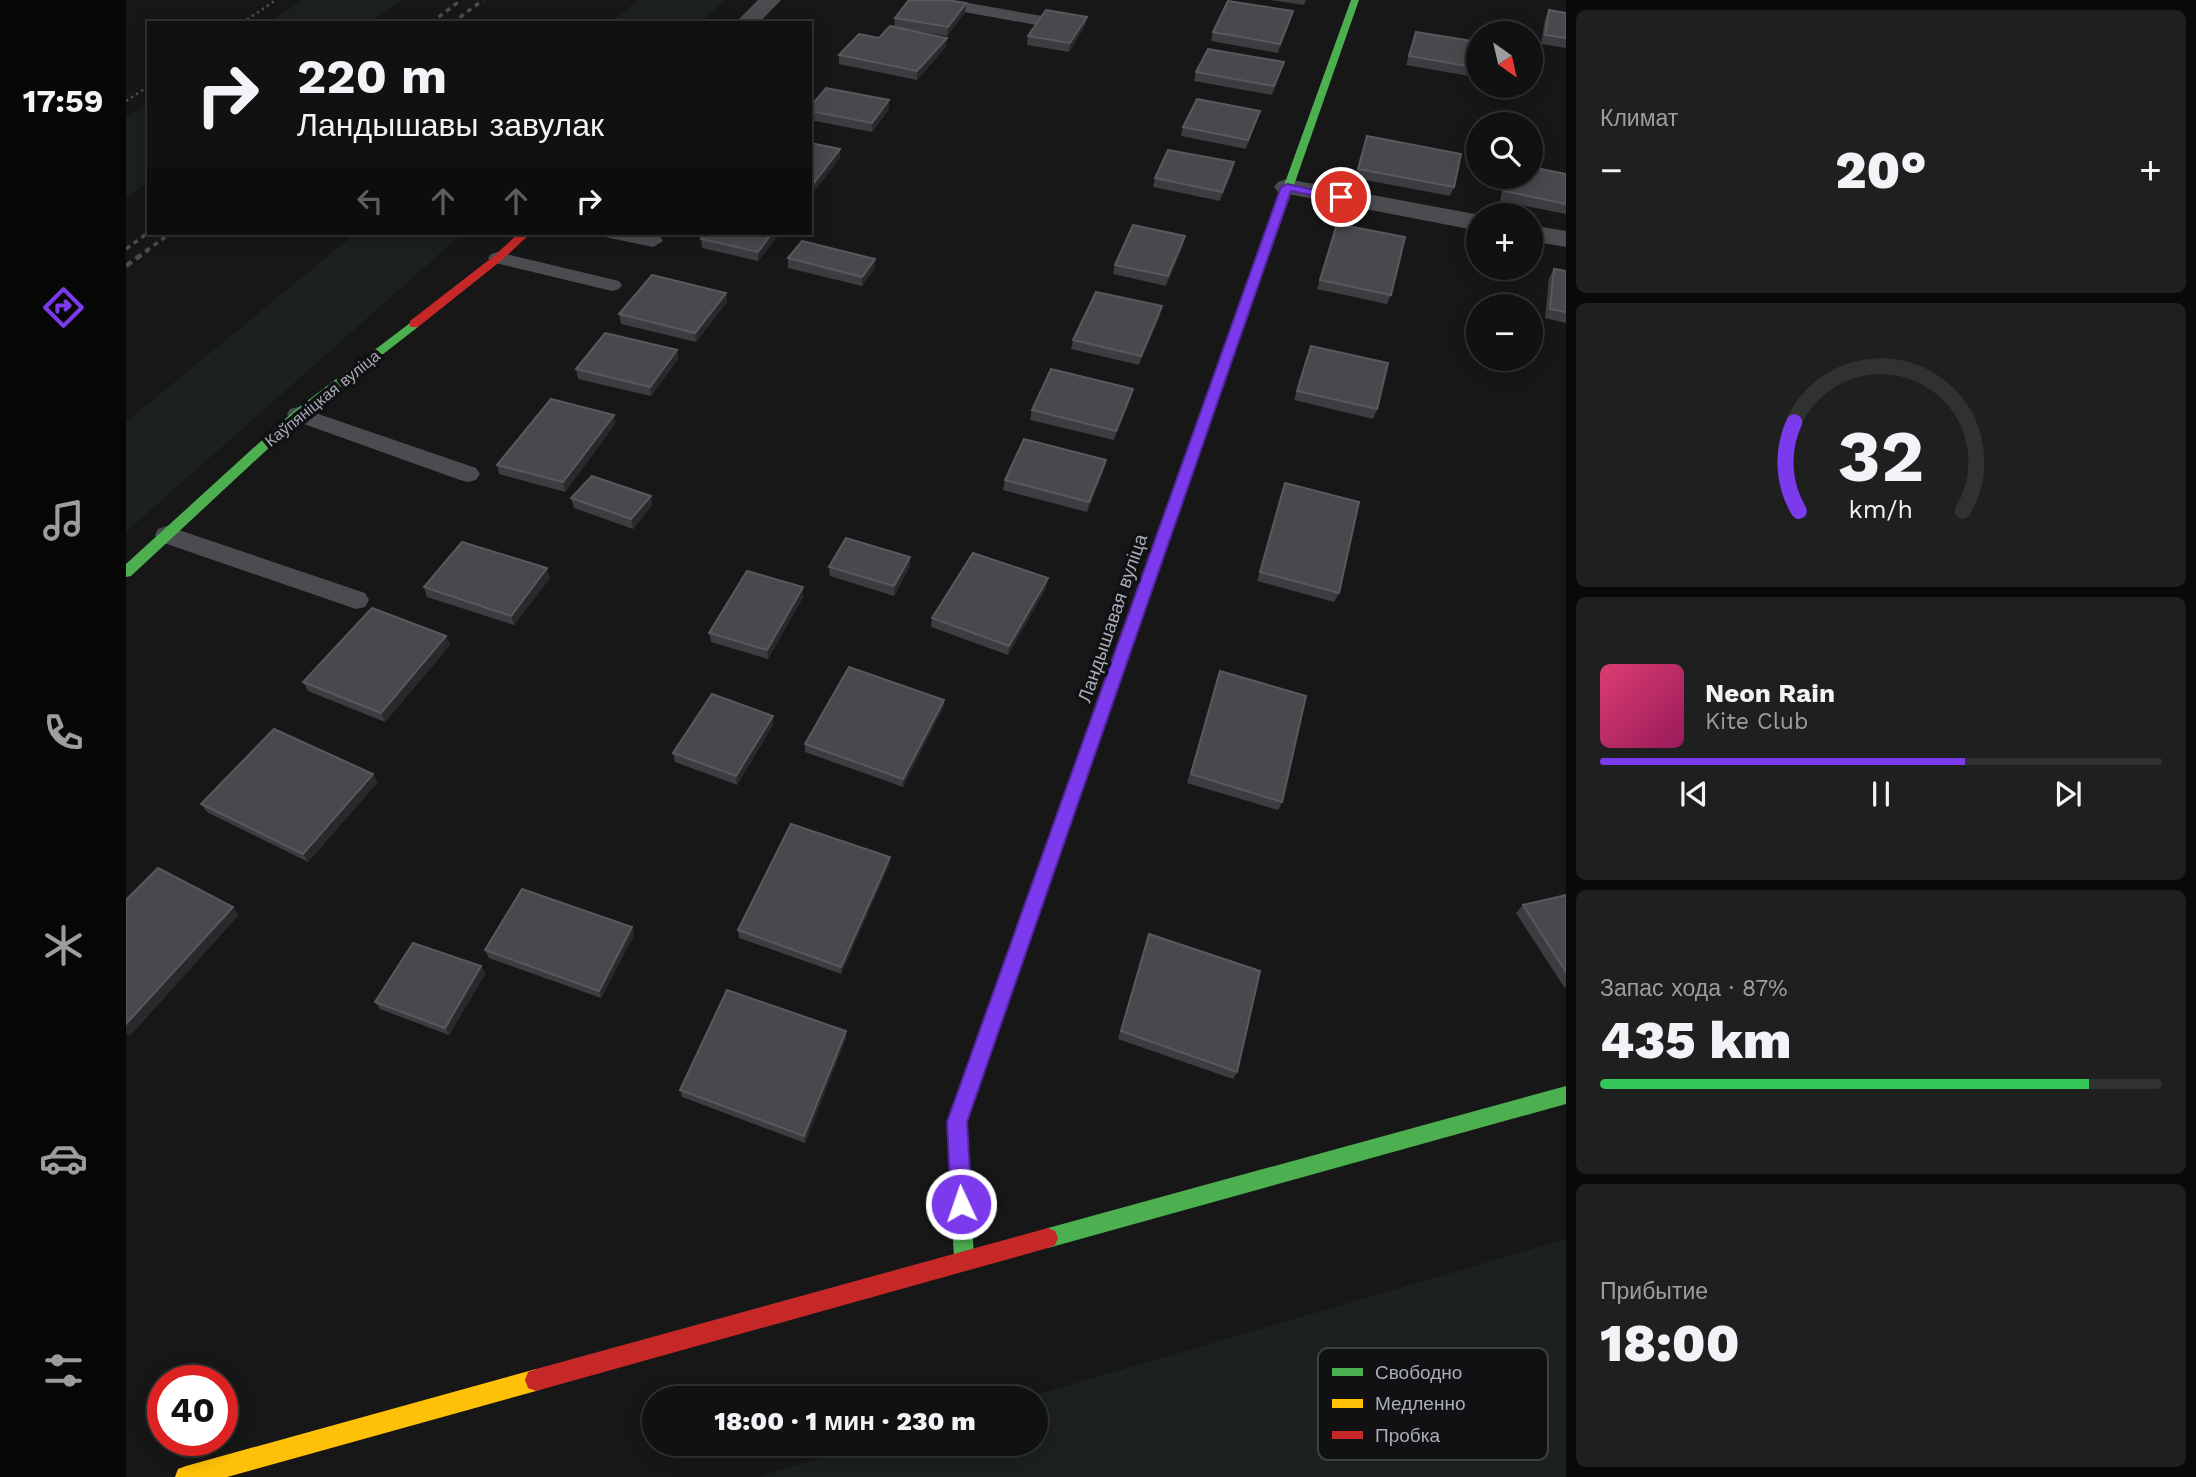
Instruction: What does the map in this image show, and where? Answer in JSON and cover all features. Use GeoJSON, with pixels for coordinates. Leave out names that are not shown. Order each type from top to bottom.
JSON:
{"type":"FeatureCollection","features":[{"type":"Feature","properties":{"kind":"street"},"geometry":{"type":"LineString","coordinates":[[748,21],[769,0]]}},
{"type":"Feature","properties":{"kind":"street","name":"Ландышавая вуліца"},"geometry":{"type":"LineString","coordinates":[[964,1259],[957,1122],[1355,0]]}},
{"type":"Feature","properties":{"kind":"street"},"geometry":{"type":"LineString","coordinates":[[1287,187],[1466,221]]}},
{"type":"Feature","properties":{"kind":"street","name":"Каўпяніцкая вуліца"},"geometry":{"type":"LineString","coordinates":[[126,572],[298,414],[498,258],[523,235]]}},
{"type":"Feature","properties":{"kind":"street"},"geometry":{"type":"LineString","coordinates":[[1543,235],[1566,239]]}},
{"type":"Feature","properties":{"kind":"street"},"geometry":{"type":"LineString","coordinates":[[186,1477],[964,1259],[1566,1095]]}},
{"type":"Feature","properties":{"kind":"lane"},"geometry":{"type":"LineString","coordinates":[[926,0],[1042,21]]}},
{"type":"Feature","properties":{"kind":"lane"},"geometry":{"type":"LineString","coordinates":[[622,235],[653,241]]}},
{"type":"Feature","properties":{"kind":"lane"},"geometry":{"type":"LineString","coordinates":[[498,258],[612,285]]}},
{"type":"Feature","properties":{"kind":"lane"},"geometry":{"type":"LineString","coordinates":[[298,414],[468,474]]}},
{"type":"Feature","properties":{"kind":"lane"},"geometry":{"type":"LineString","coordinates":[[167,535],[356,600]]}},
{"type":"Feature","properties":{"kind":"path"},"geometry":{"type":"LineString","coordinates":[[245,21],[276,0]]}},
{"type":"Feature","properties":{"kind":"path"},"geometry":{"type":"LineString","coordinates":[[126,101],[147,87]]}},
{"type":"Feature","properties":{"kind":"shaded area"},"geometry":{"type":"Polygon","coordinates":[[[302,0],[401,0],[372,21],[271,21],[302,0]]]}},
{"type":"Feature","properties":{"kind":"shaded area"},"geometry":{"type":"Polygon","coordinates":[[[638,0],[725,0],[702,21],[612,21],[638,0]]]}},
{"type":"Feature","properties":{"kind":"shaded area"},"geometry":{"type":"Polygon","coordinates":[[[147,104],[147,182],[126,198],[126,118],[147,104]]]}},
{"type":"Feature","properties":{"kind":"shaded area"},"geometry":{"type":"Polygon","coordinates":[[[354,235],[461,235],[126,532],[126,422],[354,235]]]}},
{"type":"Feature","properties":{"kind":"shaded area"},"geometry":{"type":"Polygon","coordinates":[[[1566,1239],[1566,1477],[757,1477],[829,1456],[1048,1456],[1048,1391],[1566,1239]]]}},
{"type":"Feature","properties":{"kind":"building"},"geometry":{"type":"Polygon","coordinates":[[[909,0],[966,3],[948,27],[895,18],[909,0]]]}},
{"type":"Feature","properties":{"kind":"building"},"geometry":{"type":"Polygon","coordinates":[[[1228,1],[1293,11],[1280,44],[1213,32],[1228,1]]]}},
{"type":"Feature","properties":{"kind":"building"},"geometry":{"type":"Polygon","coordinates":[[[1046,10],[1087,17],[1070,43],[1028,36],[1046,10]]]}},
{"type":"Feature","properties":{"kind":"building"},"geometry":{"type":"Polygon","coordinates":[[[1549,10],[1566,13],[1566,38],[1545,35],[1549,10]]]}},
{"type":"Feature","properties":{"kind":"building"},"geometry":{"type":"Polygon","coordinates":[[[890,26],[947,38],[917,71],[839,55],[859,34],[879,38],[890,26]]]}},
{"type":"Feature","properties":{"kind":"building"},"geometry":{"type":"Polygon","coordinates":[[[1416,32],[1466,40],[1466,66],[1409,56],[1416,32]]]}},
{"type":"Feature","properties":{"kind":"building"},"geometry":{"type":"Polygon","coordinates":[[[1208,49],[1284,62],[1274,86],[1196,72],[1208,49]]]}},
{"type":"Feature","properties":{"kind":"building"},"geometry":{"type":"Polygon","coordinates":[[[826,88],[889,100],[872,123],[812,111],[812,105],[826,88]]]}},
{"type":"Feature","properties":{"kind":"building"},"geometry":{"type":"Polygon","coordinates":[[[1197,99],[1260,111],[1248,140],[1183,127],[1197,99]]]}},
{"type":"Feature","properties":{"kind":"building"},"geometry":{"type":"Polygon","coordinates":[[[1367,136],[1461,154],[1454,187],[1358,169],[1367,136]]]}},
{"type":"Feature","properties":{"kind":"building"},"geometry":{"type":"Polygon","coordinates":[[[812,143],[840,149],[812,185],[812,143]]]}},
{"type":"Feature","properties":{"kind":"building"},"geometry":{"type":"Polygon","coordinates":[[[1168,150],[1234,162],[1222,192],[1155,178],[1168,150]]]}},
{"type":"Feature","properties":{"kind":"building"},"geometry":{"type":"Polygon","coordinates":[[[1543,169],[1566,174],[1566,204],[1504,191],[1543,189],[1543,169]]]}},
{"type":"Feature","properties":{"kind":"building"},"geometry":{"type":"Polygon","coordinates":[[[1337,224],[1405,237],[1391,295],[1320,280],[1337,224]]]}},
{"type":"Feature","properties":{"kind":"building"},"geometry":{"type":"Polygon","coordinates":[[[1133,225],[1185,236],[1168,276],[1115,265],[1133,225]]]}},
{"type":"Feature","properties":{"kind":"building"},"geometry":{"type":"Polygon","coordinates":[[[704,235],[771,235],[758,252],[701,239],[704,235]]]}},
{"type":"Feature","properties":{"kind":"building"},"geometry":{"type":"Polygon","coordinates":[[[802,241],[875,259],[862,277],[788,258],[802,241]]]}},
{"type":"Feature","properties":{"kind":"building"},"geometry":{"type":"Polygon","coordinates":[[[1554,269],[1566,271],[1566,312],[1550,309],[1554,269]]]}},
{"type":"Feature","properties":{"kind":"building"},"geometry":{"type":"Polygon","coordinates":[[[652,275],[726,293],[695,333],[619,314],[652,275]]]}},
{"type":"Feature","properties":{"kind":"building"},"geometry":{"type":"Polygon","coordinates":[[[1096,292],[1162,306],[1141,356],[1073,340],[1096,292]]]}},
{"type":"Feature","properties":{"kind":"building"},"geometry":{"type":"Polygon","coordinates":[[[605,333],[677,350],[650,387],[576,369],[605,333]]]}},
{"type":"Feature","properties":{"kind":"building"},"geometry":{"type":"Polygon","coordinates":[[[1311,346],[1388,363],[1377,409],[1297,391],[1311,346]]]}},
{"type":"Feature","properties":{"kind":"building"},"geometry":{"type":"Polygon","coordinates":[[[1051,369],[1133,389],[1116,431],[1032,410],[1051,369]]]}},
{"type":"Feature","properties":{"kind":"building"},"geometry":{"type":"Polygon","coordinates":[[[551,399],[614,415],[563,482],[497,465],[551,399]]]}},
{"type":"Feature","properties":{"kind":"building"},"geometry":{"type":"Polygon","coordinates":[[[1024,439],[1106,460],[1089,502],[1005,480],[1024,439]]]}},
{"type":"Feature","properties":{"kind":"building"},"geometry":{"type":"Polygon","coordinates":[[[592,476],[651,496],[631,519],[571,498],[592,476]]]}},
{"type":"Feature","properties":{"kind":"building"},"geometry":{"type":"Polygon","coordinates":[[[1285,483],[1359,502],[1339,593],[1260,572],[1285,483]]]}},
{"type":"Feature","properties":{"kind":"building"},"geometry":{"type":"Polygon","coordinates":[[[846,538],[910,557],[894,586],[829,567],[846,538]]]}},
{"type":"Feature","properties":{"kind":"building"},"geometry":{"type":"Polygon","coordinates":[[[462,542],[547,568],[511,616],[424,587],[462,542]]]}},
{"type":"Feature","properties":{"kind":"building"},"geometry":{"type":"Polygon","coordinates":[[[973,553],[1048,578],[1009,646],[932,618],[973,553]]]}},
{"type":"Feature","properties":{"kind":"building"},"geometry":{"type":"Polygon","coordinates":[[[747,571],[803,587],[767,650],[709,633],[747,571]]]}},
{"type":"Feature","properties":{"kind":"building"},"geometry":{"type":"Polygon","coordinates":[[[372,608],[446,636],[381,713],[303,682],[372,608]]]}},
{"type":"Feature","properties":{"kind":"building"},"geometry":{"type":"Polygon","coordinates":[[[849,667],[944,700],[903,779],[805,744],[849,667]]]}},
{"type":"Feature","properties":{"kind":"building"},"geometry":{"type":"Polygon","coordinates":[[[1220,671],[1306,696],[1282,802],[1191,774],[1220,671]]]}},
{"type":"Feature","properties":{"kind":"building"},"geometry":{"type":"Polygon","coordinates":[[[712,694],[773,716],[736,776],[673,753],[712,694]]]}},
{"type":"Feature","properties":{"kind":"building"},"geometry":{"type":"Polygon","coordinates":[[[274,729],[373,774],[303,854],[201,804],[274,729]]]}},
{"type":"Feature","properties":{"kind":"building"},"geometry":{"type":"Polygon","coordinates":[[[791,824],[890,857],[841,967],[738,930],[791,824]]]}},
{"type":"Feature","properties":{"kind":"building"},"geometry":{"type":"Polygon","coordinates":[[[158,868],[233,907],[126,1024],[126,900],[158,868]]]}},
{"type":"Feature","properties":{"kind":"building"},"geometry":{"type":"Polygon","coordinates":[[[522,889],[632,927],[599,991],[485,950],[522,889]]]}},
{"type":"Feature","properties":{"kind":"building"},"geometry":{"type":"Polygon","coordinates":[[[1566,895],[1566,972],[1523,905],[1566,895]]]}},
{"type":"Feature","properties":{"kind":"building"},"geometry":{"type":"Polygon","coordinates":[[[1149,934],[1260,971],[1237,1072],[1121,1031],[1149,934]]]}},
{"type":"Feature","properties":{"kind":"building"},"geometry":{"type":"Polygon","coordinates":[[[413,943],[481,966],[445,1028],[375,1002],[413,943]]]}},
{"type":"Feature","properties":{"kind":"building"},"geometry":{"type":"Polygon","coordinates":[[[727,990],[846,1031],[804,1136],[680,1090],[727,990]]]}},
{"type":"Feature","properties":{"kind":"railway"},"geometry":{"type":"LineString","coordinates":[[434,21],[461,0]]}},
{"type":"Feature","properties":{"kind":"railway"},"geometry":{"type":"LineString","coordinates":[[455,21],[483,0]]}},
{"type":"Feature","properties":{"kind":"railway"},"geometry":{"type":"LineString","coordinates":[[126,249],[147,233]]}},
{"type":"Feature","properties":{"kind":"railway"},"geometry":{"type":"LineString","coordinates":[[146,251],[168,235]]}},
{"type":"Feature","properties":{"kind":"railway"},"geometry":{"type":"LineString","coordinates":[[126,266],[148,250]]}},
{"type":"Feature","properties":{"kind":"traffic: fast"},"geometry":{"type":"LineString","coordinates":[[1150,575],[1355,0]]}},
{"type":"Feature","properties":{"kind":"traffic: fast"},"geometry":{"type":"LineString","coordinates":[[126,572],[298,414],[414,324]]}},
{"type":"Feature","properties":{"kind":"traffic: fast"},"geometry":{"type":"LineString","coordinates":[[964,1259],[957,1122],[1012,965]]}},
{"type":"Feature","properties":{"kind":"traffic: fast"},"geometry":{"type":"LineString","coordinates":[[1048,1238],[1566,1095]]}},
{"type":"Feature","properties":{"kind":"traffic: slow"},"geometry":{"type":"LineString","coordinates":[[186,1477],[536,1380]]}},
{"type":"Feature","properties":{"kind":"traffic: jam"},"geometry":{"type":"LineString","coordinates":[[414,324],[523,235]]}},
{"type":"Feature","properties":{"kind":"traffic: jam"},"geometry":{"type":"LineString","coordinates":[[1012,965],[1150,575]]}},
{"type":"Feature","properties":{"kind":"traffic: jam"},"geometry":{"type":"LineString","coordinates":[[536,1380],[1048,1238]]}},
{"type":"Feature","properties":{"kind":"route"},"geometry":{"type":"LineString","coordinates":[[961,1204],[957,1122],[1287,187],[1341,197]]}}]}
